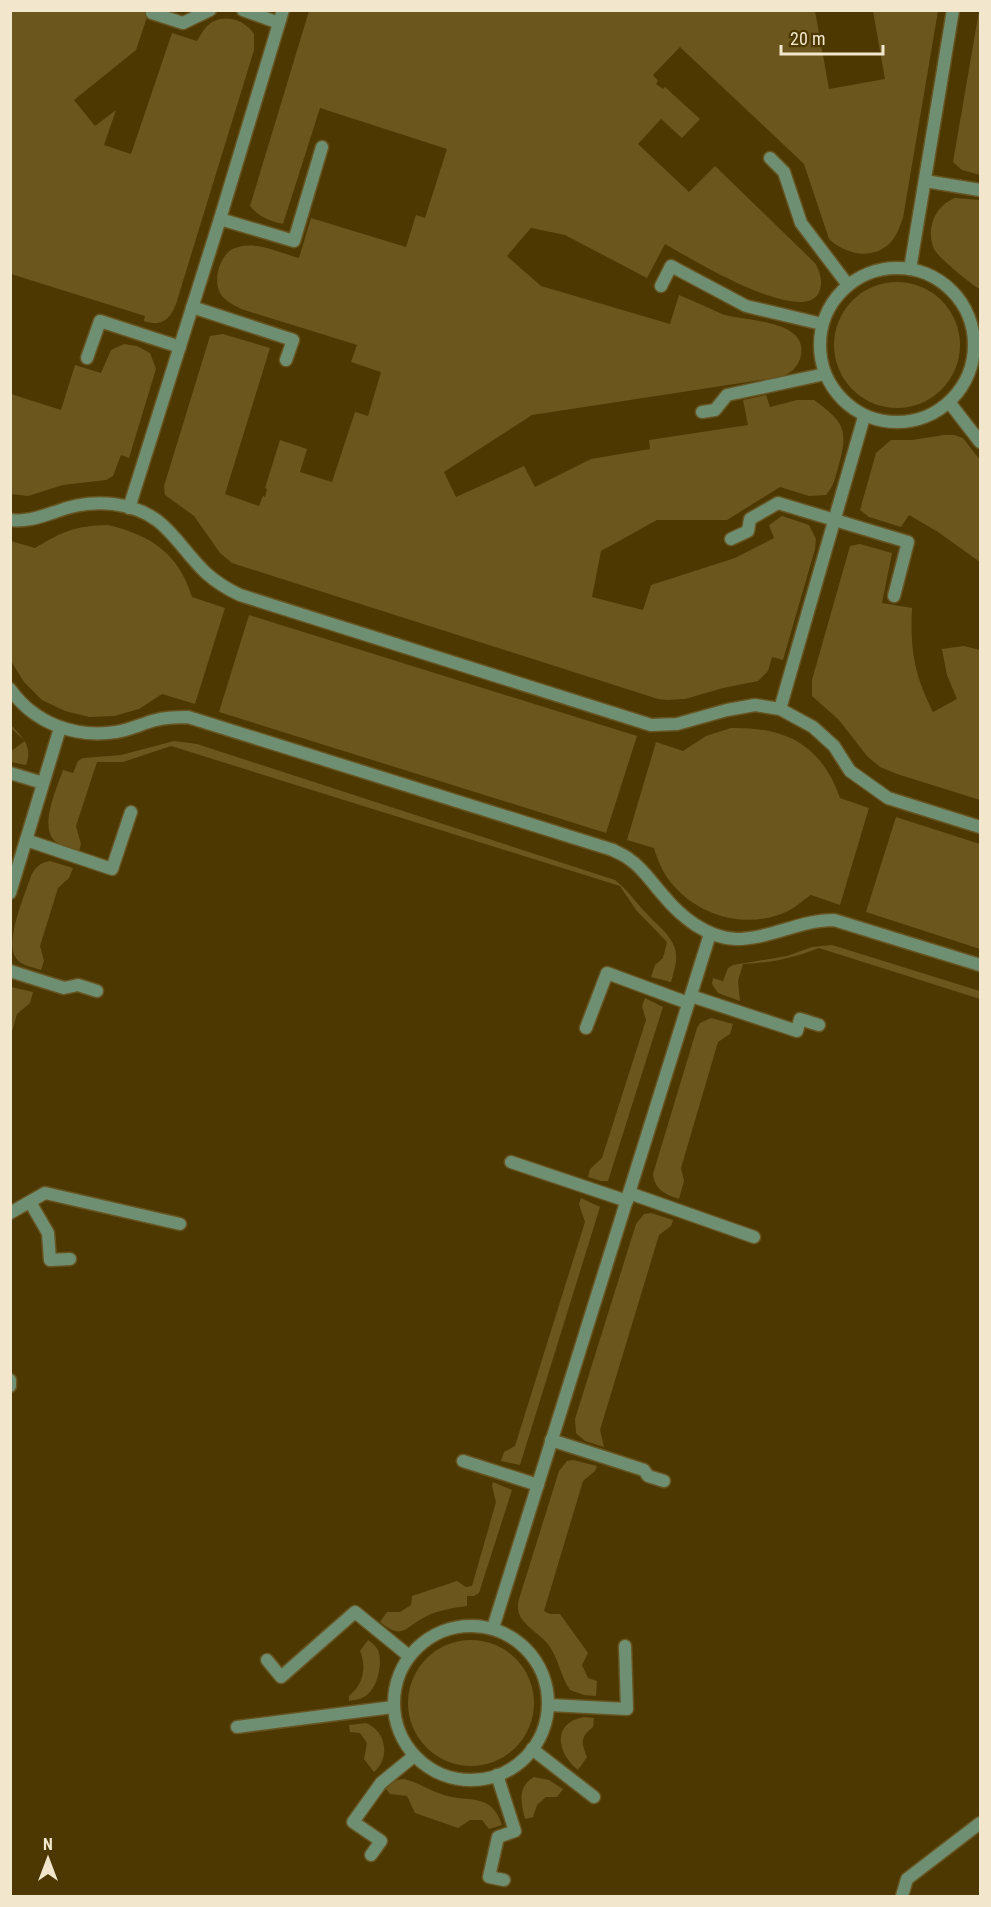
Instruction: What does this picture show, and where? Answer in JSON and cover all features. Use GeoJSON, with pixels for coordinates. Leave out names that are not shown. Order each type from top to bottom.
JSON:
{"type":"FeatureCollection","features":[{"type":"Feature","properties":{"kind":"street"},"geometry":{"type":"LineString","coordinates":[[152,14],[183,22],[210,10]]}},
{"type":"Feature","properties":{"kind":"street"},"geometry":{"type":"LineString","coordinates":[[129,508],[281,16],[243,10]]}},
{"type":"Feature","properties":{"kind":"street"},"geometry":{"type":"LineString","coordinates":[[910,269],[954,10]]}},
{"type":"Feature","properties":{"kind":"street"},"geometry":{"type":"LineString","coordinates":[[220,219],[294,241],[313,197],[322,147]]}},
{"type":"Feature","properties":{"kind":"street"},"geometry":{"type":"LineString","coordinates":[[770,158],[784,171],[801,223],[848,285]]}},
{"type":"Feature","properties":{"kind":"street"},"geometry":{"type":"LineString","coordinates":[[925,181],[981,190]]}},
{"type":"Feature","properties":{"kind":"street"},"geometry":{"type":"LineString","coordinates":[[661,286],[671,266],[746,306],[822,324]]}},
{"type":"Feature","properties":{"kind":"street"},"geometry":{"type":"LineString","coordinates":[[885,268],[910,269],[943,282],[975,317],[974,354],[976,362],[960,391],[928,417],[909,422],[888,423],[864,417],[836,394],[825,374],[820,357],[819,337],[822,324],[834,299],[848,285],[865,274],[885,268]]}},
{"type":"Feature","properties":{"kind":"street"},"geometry":{"type":"LineString","coordinates":[[192,308],[293,340],[286,360]]}},
{"type":"Feature","properties":{"kind":"street"},"geometry":{"type":"LineString","coordinates":[[87,358],[100,321],[180,347]]}},
{"type":"Feature","properties":{"kind":"street"},"geometry":{"type":"LineString","coordinates":[[702,412],[715,410],[726,395],[825,374]]}},
{"type":"Feature","properties":{"kind":"street"},"geometry":{"type":"LineString","coordinates":[[949,402],[981,442]]}},
{"type":"Feature","properties":{"kind":"street"},"geometry":{"type":"LineString","coordinates":[[780,709],[864,417]]}},
{"type":"Feature","properties":{"kind":"street"},"geometry":{"type":"LineString","coordinates":[[731,539],[748,531],[750,519],[778,503],[908,542],[894,596]]}},
{"type":"Feature","properties":{"kind":"street"},"geometry":{"type":"LineString","coordinates":[[10,520],[30,521],[81,505],[114,504],[129,508],[147,514],[164,525],[204,571],[220,585],[240,595],[651,725],[677,724],[755,705],[780,709],[813,727],[834,746],[850,771],[888,798],[981,827]]}},
{"type":"Feature","properties":{"kind":"street"},"geometry":{"type":"LineString","coordinates":[[10,689],[35,715],[60,728],[87,733],[117,732],[159,719],[188,717],[601,847],[629,858],[685,917],[710,934],[734,939],[751,938],[820,920],[834,920],[981,964]]}},
{"type":"Feature","properties":{"kind":"street"},"geometry":{"type":"LineString","coordinates":[[10,893],[60,728]]}},
{"type":"Feature","properties":{"kind":"street"},"geometry":{"type":"LineString","coordinates":[[10,773],[43,783]]}},
{"type":"Feature","properties":{"kind":"street"},"geometry":{"type":"LineString","coordinates":[[26,840],[112,869],[131,812]]}},
{"type":"Feature","properties":{"kind":"street"},"geometry":{"type":"LineString","coordinates":[[493,1628],[710,934]]}},
{"type":"Feature","properties":{"kind":"street"},"geometry":{"type":"LineString","coordinates":[[10,971],[64,988],[78,985],[97,991]]}},
{"type":"Feature","properties":{"kind":"street"},"geometry":{"type":"LineString","coordinates":[[586,1028],[607,973],[796,1031],[800,1019],[819,1025]]}},
{"type":"Feature","properties":{"kind":"street"},"geometry":{"type":"LineString","coordinates":[[511,1162],[754,1237]]}},
{"type":"Feature","properties":{"kind":"street"},"geometry":{"type":"LineString","coordinates":[[10,1213],[45,1193],[180,1224]]}},
{"type":"Feature","properties":{"kind":"street"},"geometry":{"type":"LineString","coordinates":[[30,1202],[48,1233],[50,1260],[70,1259]]}},
{"type":"Feature","properties":{"kind":"street"},"geometry":{"type":"LineString","coordinates":[[10,1380],[10,1386]]}},
{"type":"Feature","properties":{"kind":"street"},"geometry":{"type":"LineString","coordinates":[[552,1440],[644,1470],[648,1476],[664,1480]]}},
{"type":"Feature","properties":{"kind":"street"},"geometry":{"type":"LineString","coordinates":[[464,1461],[538,1485]]}},
{"type":"Feature","properties":{"kind":"street"},"geometry":{"type":"LineString","coordinates":[[267,1660],[281,1677],[355,1612],[409,1656]]}},
{"type":"Feature","properties":{"kind":"street"},"geometry":{"type":"LineString","coordinates":[[473,1625],[493,1628],[512,1636],[527,1649],[539,1666],[546,1685],[549,1705],[545,1725],[537,1744],[507,1771],[488,1779],[468,1780],[448,1777],[429,1769],[414,1756],[402,1739],[394,1720],[396,1680],[417,1646],[434,1634],[453,1627],[473,1625]]}},
{"type":"Feature","properties":{"kind":"street"},"geometry":{"type":"LineString","coordinates":[[549,1705],[627,1709],[625,1646]]}},
{"type":"Feature","properties":{"kind":"street"},"geometry":{"type":"LineString","coordinates":[[237,1727],[393,1707]]}},
{"type":"Feature","properties":{"kind":"street"},"geometry":{"type":"LineString","coordinates":[[532,1749],[594,1797]]}},
{"type":"Feature","properties":{"kind":"street"},"geometry":{"type":"LineString","coordinates":[[371,1855],[381,1840],[353,1822],[381,1783],[414,1756]]}},
{"type":"Feature","properties":{"kind":"street"},"geometry":{"type":"LineString","coordinates":[[496,1775],[515,1831],[498,1837],[489,1877],[504,1880]]}},
{"type":"Feature","properties":{"kind":"street"},"geometry":{"type":"LineString","coordinates":[[903,1896],[907,1879],[981,1823]]}},
{"type":"Feature","properties":{"kind":"shaded area"},"geometry":{"type":"Polygon","coordinates":[[[10,11],[149,11],[136,50],[74,100],[95,126],[116,110],[104,145],[131,154],[172,33],[197,41],[212,22],[230,19],[246,25],[254,34],[254,50],[176,304],[164,321],[150,323],[144,321],[145,316],[11,274],[10,11]]]}},
{"type":"Feature","properties":{"kind":"shaded area"},"geometry":{"type":"Polygon","coordinates":[[[309,11],[815,11],[829,89],[885,79],[873,11],[938,11],[903,218],[890,243],[883,249],[867,254],[851,252],[829,239],[804,164],[680,47],[653,75],[658,81],[656,84],[663,89],[665,87],[700,119],[682,138],[661,119],[638,144],[689,192],[715,166],[815,263],[820,274],[821,286],[818,294],[807,301],[789,301],[743,286],[665,244],[647,278],[565,235],[531,228],[507,256],[541,286],[670,324],[679,295],[722,314],[774,324],[787,329],[796,336],[801,346],[800,359],[792,371],[780,377],[532,415],[444,472],[456,497],[524,466],[535,487],[591,459],[650,449],[649,440],[748,425],[743,400],[766,395],[770,407],[797,400],[814,400],[832,414],[843,434],[842,452],[837,472],[826,495],[809,496],[780,487],[727,520],[657,520],[601,551],[592,597],[643,610],[651,585],[735,558],[774,538],[769,525],[782,516],[809,525],[816,539],[815,549],[783,660],[772,657],[768,671],[758,681],[685,699],[658,699],[232,563],[220,553],[194,516],[165,495],[164,486],[210,336],[223,334],[270,348],[225,494],[259,506],[263,496],[265,497],[267,489],[265,488],[280,440],[307,449],[300,472],[332,482],[355,412],[368,416],[381,372],[351,362],[357,345],[241,309],[222,296],[217,283],[221,262],[235,248],[259,246],[299,258],[311,218],[406,247],[416,215],[425,218],[447,149],[320,108],[283,224],[265,218],[250,206],[309,11]]]}},
{"type":"Feature","properties":{"kind":"shaded area"},"geometry":{"type":"Polygon","coordinates":[[[979,11],[980,175],[962,170],[953,162],[979,11]]]}},
{"type":"Feature","properties":{"kind":"shaded area"},"geometry":{"type":"Polygon","coordinates":[[[955,198],[980,200],[980,289],[963,277],[934,249],[931,233],[934,218],[942,206],[955,198]]]}},
{"type":"Feature","properties":{"kind":"shaded area"},"geometry":{"type":"Polygon","coordinates":[[[897,282],[921,287],[941,301],[955,321],[960,345],[955,369],[941,389],[921,403],[897,408],[873,403],[853,389],[839,369],[834,345],[839,321],[853,301],[873,287],[897,282]]]}},
{"type":"Feature","properties":{"kind":"shaded area"},"geometry":{"type":"Polygon","coordinates":[[[124,344],[137,346],[150,353],[156,369],[129,458],[121,455],[113,476],[106,480],[63,485],[28,496],[11,494],[11,394],[61,410],[75,365],[101,373],[111,350],[124,344]]]}},
{"type":"Feature","properties":{"kind":"shaded area"},"geometry":{"type":"Polygon","coordinates":[[[944,435],[963,438],[980,460],[980,562],[938,532],[909,515],[901,527],[869,517],[860,510],[876,453],[891,440],[912,440],[944,435]]]}},
{"type":"Feature","properties":{"kind":"shaded area"},"geometry":{"type":"Polygon","coordinates":[[[108,525],[137,534],[150,541],[171,558],[186,582],[192,597],[225,608],[195,704],[162,694],[139,709],[114,716],[89,717],[65,711],[42,700],[24,682],[11,661],[11,541],[35,548],[70,530],[108,525]]]}},
{"type":"Feature","properties":{"kind":"shaded area"},"geometry":{"type":"Polygon","coordinates":[[[860,544],[892,553],[882,603],[912,608],[912,637],[917,673],[933,712],[957,699],[947,675],[942,649],[964,646],[980,650],[980,800],[880,767],[867,756],[839,720],[812,696],[812,680],[850,546],[860,544]]]}},
{"type":"Feature","properties":{"kind":"shaded area"},"geometry":{"type":"Polygon","coordinates":[[[249,615],[637,736],[606,833],[219,712],[249,615]]]}},
{"type":"Feature","properties":{"kind":"shaded area"},"geometry":{"type":"Polygon","coordinates":[[[731,728],[768,731],[799,742],[823,764],[840,798],[869,808],[840,905],[811,895],[791,909],[773,917],[742,920],[726,917],[697,905],[684,896],[667,877],[654,848],[627,840],[656,742],[683,751],[706,736],[731,728]]]}},
{"type":"Feature","properties":{"kind":"shaded area"},"geometry":{"type":"Polygon","coordinates":[[[25,741],[28,753],[26,765],[11,762],[11,751],[25,741]]]}},
{"type":"Feature","properties":{"kind":"shaded area"},"geometry":{"type":"Polygon","coordinates":[[[174,741],[197,744],[615,880],[672,941],[676,960],[671,982],[651,977],[655,965],[663,958],[667,942],[636,910],[620,886],[171,746],[123,762],[97,762],[76,826],[81,844],[79,851],[64,847],[51,836],[49,818],[53,797],[63,770],[73,773],[78,761],[83,758],[121,755],[174,741]]]}},
{"type":"Feature","properties":{"kind":"shaded area"},"geometry":{"type":"Polygon","coordinates":[[[896,817],[980,844],[980,949],[866,912],[896,817]]]}},
{"type":"Feature","properties":{"kind":"shaded area"},"geometry":{"type":"Polygon","coordinates":[[[50,861],[73,868],[69,878],[58,888],[40,946],[44,961],[41,970],[18,961],[13,951],[12,941],[31,876],[39,866],[50,861]]]}},
{"type":"Feature","properties":{"kind":"shaded area"},"geometry":{"type":"Polygon","coordinates":[[[832,945],[980,991],[980,999],[819,948],[782,959],[743,964],[738,981],[740,1001],[718,993],[712,984],[713,978],[723,981],[728,968],[733,965],[787,956],[812,947],[832,945]]]}},
{"type":"Feature","properties":{"kind":"shaded area"},"geometry":{"type":"Polygon","coordinates":[[[11,987],[33,992],[30,1003],[17,1014],[11,1035],[11,987]]]}},
{"type":"Feature","properties":{"kind":"shaded area"},"geometry":{"type":"Polygon","coordinates":[[[645,998],[663,1007],[608,1181],[601,1181],[588,1177],[590,1169],[602,1158],[646,1020],[642,1006],[645,998]]]}},
{"type":"Feature","properties":{"kind":"shaded area"},"geometry":{"type":"Polygon","coordinates":[[[711,1018],[733,1024],[730,1034],[718,1042],[681,1168],[684,1181],[679,1199],[662,1191],[656,1184],[653,1174],[697,1028],[700,1023],[711,1018]]]}},
{"type":"Feature","properties":{"kind":"shaded area"},"geometry":{"type":"Polygon","coordinates":[[[581,1198],[600,1207],[520,1465],[501,1461],[504,1452],[515,1446],[585,1222],[579,1204],[581,1198]]]}},
{"type":"Feature","properties":{"kind":"shaded area"},"geometry":{"type":"Polygon","coordinates":[[[651,1213],[673,1220],[671,1226],[659,1235],[600,1430],[604,1447],[585,1441],[576,1433],[575,1419],[636,1224],[644,1214],[651,1213]]]}},
{"type":"Feature","properties":{"kind":"shaded area"},"geometry":{"type":"Polygon","coordinates":[[[573,1460],[597,1466],[595,1471],[583,1481],[544,1611],[550,1614],[560,1614],[588,1653],[582,1665],[588,1678],[597,1681],[596,1696],[570,1690],[550,1647],[523,1620],[518,1607],[559,1471],[567,1461],[573,1460]]]}},
{"type":"Feature","properties":{"kind":"shaded area"},"geometry":{"type":"Polygon","coordinates":[[[493,1482],[512,1490],[479,1593],[467,1596],[467,1606],[435,1613],[404,1630],[394,1631],[380,1622],[387,1612],[400,1612],[411,1605],[412,1596],[457,1581],[466,1587],[472,1586],[496,1502],[493,1482]]]}},
{"type":"Feature","properties":{"kind":"shaded area"},"geometry":{"type":"Polygon","coordinates":[[[368,1640],[378,1650],[380,1668],[377,1680],[367,1695],[349,1701],[349,1696],[358,1687],[362,1676],[363,1664],[360,1651],[368,1640]]]}},
{"type":"Feature","properties":{"kind":"shaded area"},"geometry":{"type":"Polygon","coordinates":[[[471,1640],[495,1645],[515,1659],[529,1679],[534,1703],[529,1727],[515,1747],[495,1761],[471,1766],[447,1761],[427,1747],[413,1727],[408,1703],[413,1679],[427,1659],[447,1645],[471,1640]]]}},
{"type":"Feature","properties":{"kind":"shaded area"},"geometry":{"type":"Polygon","coordinates":[[[584,1717],[594,1718],[593,1727],[584,1738],[583,1744],[587,1757],[578,1770],[565,1755],[561,1739],[566,1725],[584,1717]]]}},
{"type":"Feature","properties":{"kind":"shaded area"},"geometry":{"type":"Polygon","coordinates":[[[366,1723],[378,1732],[384,1745],[383,1760],[374,1772],[364,1759],[367,1743],[360,1733],[350,1732],[349,1725],[366,1723]]]}},
{"type":"Feature","properties":{"kind":"shaded area"},"geometry":{"type":"Polygon","coordinates":[[[534,1777],[549,1780],[563,1789],[557,1797],[546,1797],[537,1805],[533,1817],[525,1819],[523,1790],[534,1777]]]}},
{"type":"Feature","properties":{"kind":"shaded area"},"geometry":{"type":"Polygon","coordinates":[[[404,1779],[444,1795],[486,1803],[492,1808],[502,1825],[489,1829],[482,1820],[470,1820],[458,1828],[415,1813],[407,1796],[390,1794],[385,1788],[397,1780],[404,1779]]]}}]}
